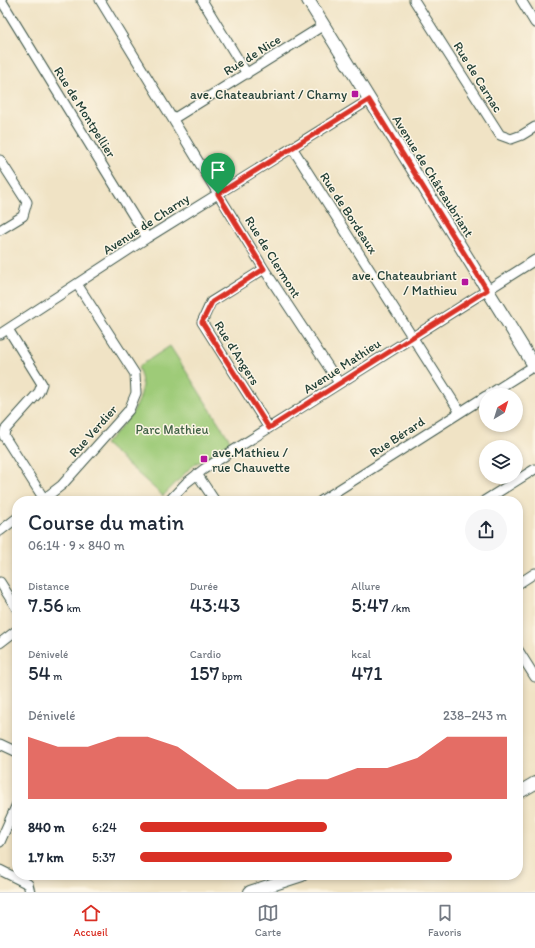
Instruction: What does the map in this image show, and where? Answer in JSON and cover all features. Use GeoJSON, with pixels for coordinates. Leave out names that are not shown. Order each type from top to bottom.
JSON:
{"type":"FeatureCollection","features":[{"type":"Feature","properties":{"kind":"street","name":"Rue de Montpellier"},"geometry":{"type":"LineString","coordinates":[[1,0],[147,238]]}},
{"type":"Feature","properties":{"kind":"street","name":"Rue de Clermont"},"geometry":{"type":"LineString","coordinates":[[100,0],[264,269],[339,383]]}},
{"type":"Feature","properties":{"kind":"street"},"geometry":{"type":"LineString","coordinates":[[202,0],[247,74]]}},
{"type":"Feature","properties":{"kind":"street","name":"Avenue de Châteaubriant"},"geometry":{"type":"LineString","coordinates":[[308,0],[535,366]]}},
{"type":"Feature","properties":{"kind":"street","name":"Rue de Carnac"},"geometry":{"type":"LineString","coordinates":[[414,0],[500,135],[511,139],[522,135],[535,127]]}},
{"type":"Feature","properties":{"kind":"street"},"geometry":{"type":"LineString","coordinates":[[521,0],[535,23]]}},
{"type":"Feature","properties":{"kind":"street","name":"Rue de Nice"},"geometry":{"type":"LineString","coordinates":[[173,119],[324,25]]}},
{"type":"Feature","properties":{"kind":"street","name":"Avenue de Charny"},"geometry":{"type":"LineString","coordinates":[[0,334],[147,238],[293,149],[369,100]]}},
{"type":"Feature","properties":{"kind":"street","name":"Rue de Bordeaux"},"geometry":{"type":"LineString","coordinates":[[293,149],[460,412]]}},
{"type":"Feature","properties":{"kind":"street"},"geometry":{"type":"LineString","coordinates":[[0,160],[27,202],[23,216],[0,230]]}},
{"type":"Feature","properties":{"kind":"street","name":"Avenue Mathieu"},"geometry":{"type":"LineString","coordinates":[[174,496],[198,474],[413,336],[535,260]]}},
{"type":"Feature","properties":{"kind":"street","name":"Rue d'Angers"},"geometry":{"type":"LineString","coordinates":[[264,269],[212,302],[202,322],[269,428]]}},
{"type":"Feature","properties":{"kind":"street","name":"Rue Verdier"},"geometry":{"type":"LineString","coordinates":[[47,496],[62,485],[128,410],[136,393],[134,374],[77,284]]}},
{"type":"Feature","properties":{"kind":"street"},"geometry":{"type":"LineString","coordinates":[[8,328],[42,384],[39,392],[5,430],[4,436],[40,496]]}},
{"type":"Feature","properties":{"kind":"street","name":"Rue Bérard"},"geometry":{"type":"LineString","coordinates":[[500,388],[535,366]]}},
{"type":"Feature","properties":{"kind":"street","name":"Rue Bérard"},"geometry":{"type":"LineString","coordinates":[[329,496],[479,401]]}},
{"type":"Feature","properties":{"kind":"street"},"geometry":{"type":"LineString","coordinates":[[492,496],[535,469]]}},
{"type":"Feature","properties":{"kind":"street"},"geometry":{"type":"LineString","coordinates":[[198,474],[212,496]]}},
{"type":"Feature","properties":{"kind":"street"},"geometry":{"type":"LineString","coordinates":[[0,531],[12,522]]}},
{"type":"Feature","properties":{"kind":"street"},"geometry":{"type":"LineString","coordinates":[[523,581],[535,573]]}},
{"type":"Feature","properties":{"kind":"street"},"geometry":{"type":"LineString","coordinates":[[0,582],[12,601]]}},
{"type":"Feature","properties":{"kind":"street"},"geometry":{"type":"LineString","coordinates":[[0,643],[12,634]]}},
{"type":"Feature","properties":{"kind":"street"},"geometry":{"type":"LineString","coordinates":[[523,658],[535,677]]}},
{"type":"Feature","properties":{"kind":"street"},"geometry":{"type":"LineString","coordinates":[[0,744],[12,750]]}},
{"type":"Feature","properties":{"kind":"street"},"geometry":{"type":"LineString","coordinates":[[523,790],[535,783]]}},
{"type":"Feature","properties":{"kind":"street"},"geometry":{"type":"LineString","coordinates":[[0,842],[12,815]]}},
{"type":"Feature","properties":{"kind":"street"},"geometry":{"type":"LineString","coordinates":[[0,870],[12,876]]}},
{"type":"Feature","properties":{"kind":"street"},"geometry":{"type":"LineString","coordinates":[[20,880],[28,884],[30,892]]}},
{"type":"Feature","properties":{"kind":"street"},"geometry":{"type":"LineString","coordinates":[[250,892],[272,880]]}},
{"type":"Feature","properties":{"kind":"green space","name":"Parc Mathieu"},"geometry":{"type":"Polygon","coordinates":[[[170,346],[231,442],[191,467],[163,496],[105,444],[135,409],[139,400],[142,390],[138,367],[170,346]]]}},
{"type":"Feature","properties":{"kind":"place","name":"ave. Chateaubriant / Charny"},"geometry":{"type":"Point","coordinates":[355,94]}},
{"type":"Feature","properties":{"kind":"place","name":"ave. Chateaubriant / Mathieu"},"geometry":{"type":"Point","coordinates":[465,282]}},
{"type":"Feature","properties":{"kind":"place","name":"ave.Mathieu / rue Chauvette"},"geometry":{"type":"Point","coordinates":[204,459]}},
{"type":"Feature","properties":{"kind":"route"},"geometry":{"type":"LineString","coordinates":[[369,100],[487,290],[269,428],[202,322],[212,302],[264,269],[218,194],[293,149],[369,100]]}}]}
